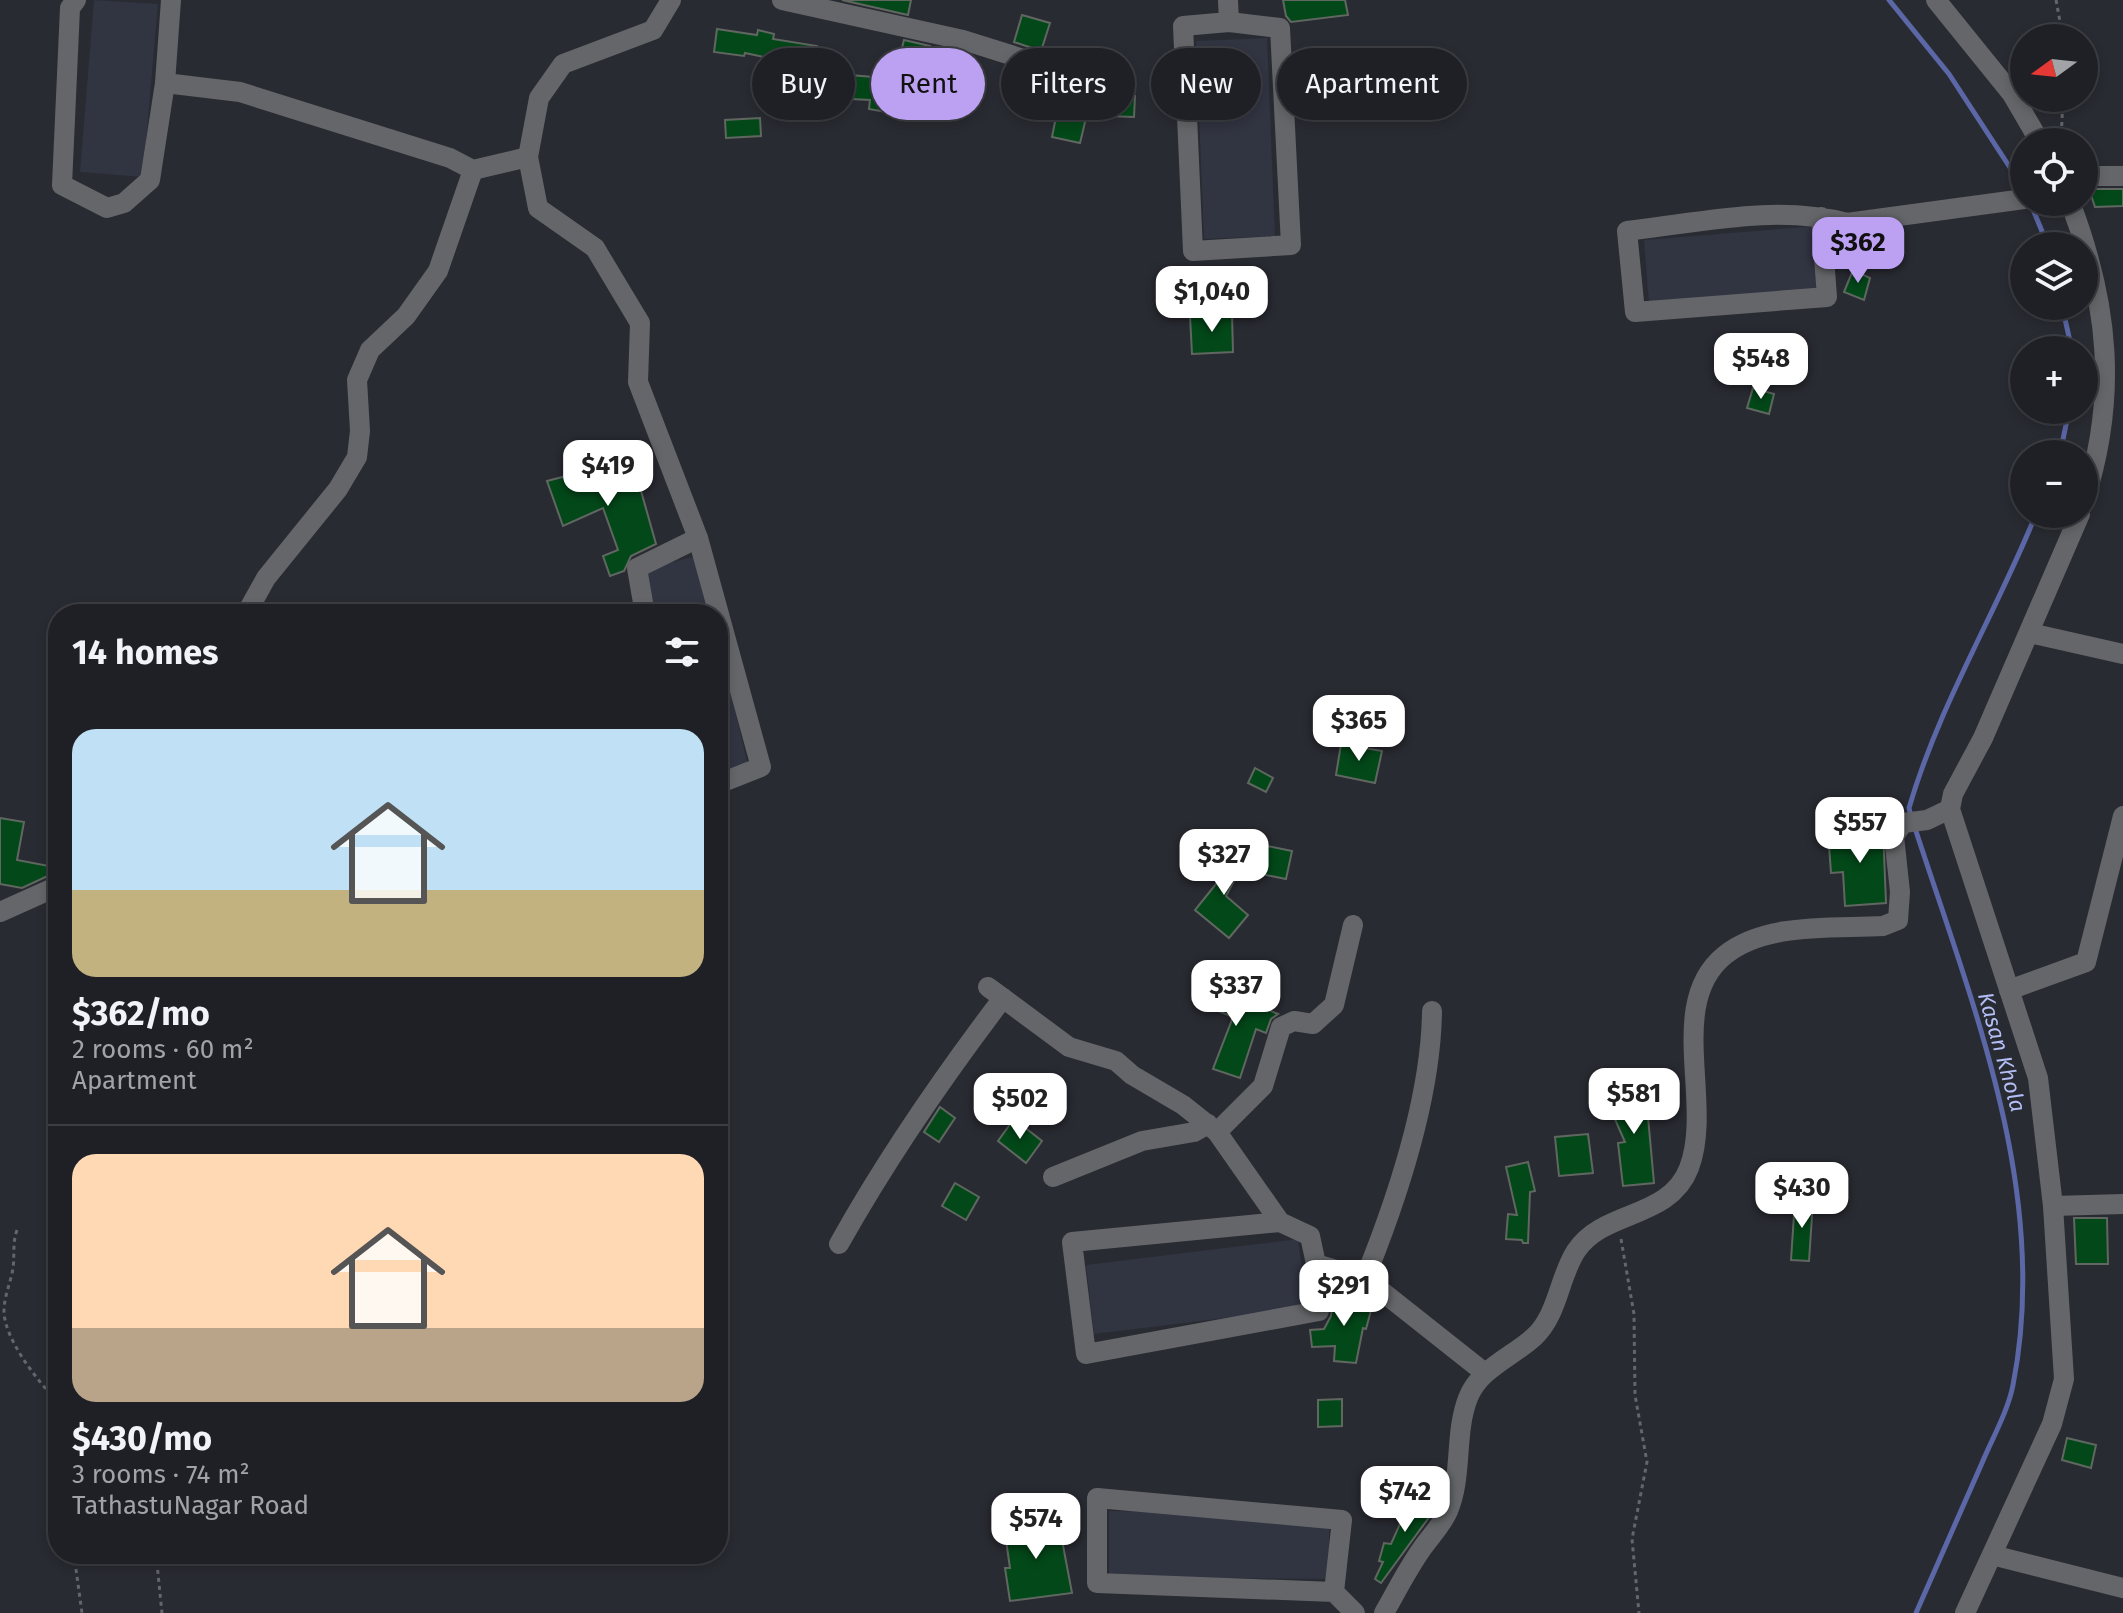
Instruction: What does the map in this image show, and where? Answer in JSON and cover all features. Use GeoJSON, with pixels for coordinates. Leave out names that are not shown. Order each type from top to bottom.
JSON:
{"type":"FeatureCollection","features":[{"type":"Feature","properties":{"kind":"street"},"geometry":{"type":"LineString","coordinates":[[76,0],[70,8],[62,185],[107,208],[124,203],[150,180],[165,83],[171,0]]}},
{"type":"Feature","properties":{"kind":"street"},"geometry":{"type":"LineString","coordinates":[[671,0],[653,30],[563,64],[539,98],[528,157],[538,208],[595,248],[640,323],[638,382],[698,538],[716,604]]}},
{"type":"Feature","properties":{"kind":"street"},"geometry":{"type":"LineString","coordinates":[[782,0],[948,36],[1001,52]]}},
{"type":"Feature","properties":{"kind":"street"},"geometry":{"type":"LineString","coordinates":[[1228,0],[1229,22]]}},
{"type":"Feature","properties":{"kind":"street"},"geometry":{"type":"LineString","coordinates":[[1944,3],[2012,94],[2032,128]]}},
{"type":"Feature","properties":{"kind":"street"},"geometry":{"type":"LineString","coordinates":[[1229,22],[1280,28],[1291,245],[1193,251],[1183,26],[1229,22]]}},
{"type":"Feature","properties":{"kind":"street"},"geometry":{"type":"LineString","coordinates":[[165,83],[240,92],[450,158],[473,170],[528,157]]}},
{"type":"Feature","properties":{"kind":"street"},"geometry":{"type":"LineString","coordinates":[[252,604],[266,578],[338,489],[357,457],[360,431],[357,380],[370,350],[406,316],[438,271],[473,170]]}},
{"type":"Feature","properties":{"kind":"street"},"geometry":{"type":"LineString","coordinates":[[2098,176],[2123,176]]}},
{"type":"Feature","properties":{"kind":"street"},"geometry":{"type":"LineString","coordinates":[[1821,217],[1827,297],[1635,312],[1627,231],[1782,213],[1821,217],[1847,223],[2010,202]]}},
{"type":"Feature","properties":{"kind":"street"},"geometry":{"type":"LineString","coordinates":[[2075,216],[2089,257],[2107,347],[2106,398],[2098,454]]}},
{"type":"Feature","properties":{"kind":"street"},"geometry":{"type":"LineString","coordinates":[[1965,1613],[2061,1400],[2064,1379],[2053,1206],[2038,1078],[1950,809],[1953,794],[2030,633],[2074,528]]}},
{"type":"Feature","properties":{"kind":"street"},"geometry":{"type":"LineString","coordinates":[[643,604],[637,568],[698,538]]}},
{"type":"Feature","properties":{"kind":"street"},"geometry":{"type":"LineString","coordinates":[[2030,633],[2123,654]]}},
{"type":"Feature","properties":{"kind":"street"},"geometry":{"type":"LineString","coordinates":[[728,647],[761,767],[728,780]]}},
{"type":"Feature","properties":{"kind":"street"},"geometry":{"type":"LineString","coordinates":[[1384,1613],[1448,1512],[1457,1476],[1461,1424],[1468,1396],[1485,1373],[1535,1336],[1551,1311],[1576,1252],[1593,1233],[1661,1202],[1674,1193],[1688,1172],[1697,1145],[1694,1026],[1698,994],[1710,971],[1725,955],[1762,935],[1883,926],[1898,920],[1900,892],[1894,836],[1903,823],[1927,820],[1950,809]]}},
{"type":"Feature","properties":{"kind":"street"},"geometry":{"type":"LineString","coordinates":[[2009,990],[2086,962],[2115,882],[2123,816]]}},
{"type":"Feature","properties":{"kind":"street"},"geometry":{"type":"LineString","coordinates":[[0,912],[48,890]]}},
{"type":"Feature","properties":{"kind":"street"},"geometry":{"type":"LineString","coordinates":[[1053,1177],[1142,1141],[1212,1128],[1263,1086],[1281,1027],[1294,1021],[1313,1024],[1334,1005],[1353,925]]}},
{"type":"Feature","properties":{"kind":"street"},"geometry":{"type":"LineString","coordinates":[[839,1244],[877,1176],[995,992],[1069,1047],[1116,1061],[1212,1128],[1280,1222],[1310,1236],[1316,1264],[1319,1311],[1086,1354],[1072,1242],[1280,1222]]}},
{"type":"Feature","properties":{"kind":"street"},"geometry":{"type":"LineString","coordinates":[[1365,1278],[1383,1233],[1423,1097],[1431,1057],[1432,1011]]}},
{"type":"Feature","properties":{"kind":"street"},"geometry":{"type":"LineString","coordinates":[[2053,1206],[2123,1204]]}},
{"type":"Feature","properties":{"kind":"street"},"geometry":{"type":"LineString","coordinates":[[1316,1264],[1365,1278],[1485,1373]]}},
{"type":"Feature","properties":{"kind":"street"},"geometry":{"type":"LineString","coordinates":[[1334,1592],[1342,1520],[1097,1498],[1097,1583],[1334,1592],[1355,1613]]}},
{"type":"Feature","properties":{"kind":"street"},"geometry":{"type":"LineString","coordinates":[[1992,1555],[2123,1588]]}},
{"type":"Feature","properties":{"kind":"path"},"geometry":{"type":"LineString","coordinates":[[2056,0],[2060,24]]}},
{"type":"Feature","properties":{"kind":"path"},"geometry":{"type":"LineString","coordinates":[[1617,1220],[1634,1314],[1635,1395],[1647,1462],[1645,1479],[1634,1510],[1632,1539],[1639,1613]]}},
{"type":"Feature","properties":{"kind":"path"},"geometry":{"type":"LineString","coordinates":[[17,1230],[12,1244],[13,1266],[4,1310],[6,1326],[41,1388],[48,1394]]}},
{"type":"Feature","properties":{"kind":"path"},"geometry":{"type":"LineString","coordinates":[[75,1564],[82,1613]]}},
{"type":"Feature","properties":{"kind":"path"},"geometry":{"type":"LineString","coordinates":[[157,1564],[162,1613]]}},
{"type":"Feature","properties":{"kind":"shaded area"},"geometry":{"type":"Polygon","coordinates":[[[94,0],[158,4],[143,177],[80,172],[94,0]]]}},
{"type":"Feature","properties":{"kind":"shaded area"},"geometry":{"type":"Polygon","coordinates":[[[1267,38],[1275,236],[1204,239],[1199,120],[1261,120],[1261,48],[1196,48],[1196,41],[1267,38]]]}},
{"type":"Feature","properties":{"kind":"shaded area"},"geometry":{"type":"Polygon","coordinates":[[[1816,226],[1821,289],[1649,303],[1644,240],[1816,226]]]}},
{"type":"Feature","properties":{"kind":"shaded area"},"geometry":{"type":"Polygon","coordinates":[[[697,556],[709,604],[647,604],[639,570],[697,556]]]}},
{"type":"Feature","properties":{"kind":"shaded area"},"geometry":{"type":"Polygon","coordinates":[[[728,683],[748,765],[728,770],[728,683]]]}},
{"type":"Feature","properties":{"kind":"shaded area"},"geometry":{"type":"Polygon","coordinates":[[[1298,1239],[1307,1308],[1094,1334],[1086,1265],[1298,1239]]]}},
{"type":"Feature","properties":{"kind":"shaded area"},"geometry":{"type":"Polygon","coordinates":[[[1109,1511],[1329,1513],[1329,1579],[1109,1577],[1109,1511]]]}},
{"type":"Feature","properties":{"kind":"building"},"geometry":{"type":"Polygon","coordinates":[[[842,0],[911,0],[908,15],[842,0]]]}},
{"type":"Feature","properties":{"kind":"building"},"geometry":{"type":"Polygon","coordinates":[[[1283,0],[1345,0],[1348,15],[1291,22],[1286,16],[1283,0]]]}},
{"type":"Feature","properties":{"kind":"building"},"geometry":{"type":"Polygon","coordinates":[[[1022,15],[1050,23],[1042,48],[1014,42],[1022,15]]]}},
{"type":"Feature","properties":{"kind":"building"},"geometry":{"type":"Polygon","coordinates":[[[717,29],[757,35],[758,30],[774,34],[773,39],[817,46],[752,48],[752,54],[745,53],[744,56],[714,52],[717,29]]]}},
{"type":"Feature","properties":{"kind":"building"},"geometry":{"type":"Polygon","coordinates":[[[904,40],[930,46],[929,48],[902,48],[904,40]]]}},
{"type":"Feature","properties":{"kind":"building"},"geometry":{"type":"Polygon","coordinates":[[[855,75],[871,77],[871,109],[870,100],[855,99],[855,75]]]}},
{"type":"Feature","properties":{"kind":"building"},"geometry":{"type":"Polygon","coordinates":[[[725,120],[760,120],[761,136],[726,138],[725,120]]]}},
{"type":"Feature","properties":{"kind":"building"},"geometry":{"type":"Polygon","coordinates":[[[1055,120],[1086,120],[1080,143],[1052,137],[1055,120]]]}},
{"type":"Feature","properties":{"kind":"building"},"geometry":{"type":"Polygon","coordinates":[[[2098,189],[2123,189],[2123,206],[2098,207],[2098,189]]]}},
{"type":"Feature","properties":{"kind":"building"},"geometry":{"type":"Polygon","coordinates":[[[1853,270],[1870,278],[1864,300],[1844,292],[1853,270]]]}},
{"type":"Feature","properties":{"kind":"building"},"geometry":{"type":"Polygon","coordinates":[[[1232,314],[1233,352],[1192,354],[1190,316],[1232,314]]]}},
{"type":"Feature","properties":{"kind":"building"},"geometry":{"type":"Polygon","coordinates":[[[1753,388],[1774,394],[1769,414],[1747,408],[1753,388]]]}},
{"type":"Feature","properties":{"kind":"building"},"geometry":{"type":"Polygon","coordinates":[[[632,459],[656,544],[631,556],[624,571],[610,576],[603,556],[618,550],[603,508],[563,526],[547,481],[632,459]]]}},
{"type":"Feature","properties":{"kind":"building"},"geometry":{"type":"Polygon","coordinates":[[[1341,744],[1382,751],[1375,783],[1336,775],[1341,744]]]}},
{"type":"Feature","properties":{"kind":"building"},"geometry":{"type":"Polygon","coordinates":[[[1255,768],[1273,778],[1266,792],[1248,783],[1255,768]]]}},
{"type":"Feature","properties":{"kind":"building"},"geometry":{"type":"Polygon","coordinates":[[[0,818],[24,822],[17,860],[48,866],[48,876],[22,888],[0,884],[0,818]]]}},
{"type":"Feature","properties":{"kind":"building"},"geometry":{"type":"Polygon","coordinates":[[[1883,829],[1886,903],[1845,906],[1843,872],[1831,873],[1828,832],[1883,829]]]}},
{"type":"Feature","properties":{"kind":"building"},"geometry":{"type":"Polygon","coordinates":[[[1267,846],[1292,851],[1286,879],[1261,874],[1267,846]]]}},
{"type":"Feature","properties":{"kind":"building"},"geometry":{"type":"Polygon","coordinates":[[[1222,852],[1237,859],[1240,854],[1246,858],[1226,896],[1248,915],[1229,938],[1195,910],[1220,879],[1210,874],[1222,852]]]}},
{"type":"Feature","properties":{"kind":"building"},"geometry":{"type":"Polygon","coordinates":[[[1198,985],[1239,1003],[1241,998],[1278,1014],[1271,1019],[1266,1033],[1256,1029],[1240,1078],[1213,1069],[1233,1017],[1192,1000],[1198,985]]]}},
{"type":"Feature","properties":{"kind":"building"},"geometry":{"type":"Polygon","coordinates":[[[1639,1084],[1652,1115],[1648,1117],[1654,1183],[1623,1186],[1618,1143],[1625,1142],[1606,1099],[1639,1084]]]}},
{"type":"Feature","properties":{"kind":"building"},"geometry":{"type":"Polygon","coordinates":[[[940,1107],[955,1118],[939,1142],[924,1132],[940,1107]]]}},
{"type":"Feature","properties":{"kind":"building"},"geometry":{"type":"Polygon","coordinates":[[[1014,1119],[1042,1141],[1026,1163],[998,1141],[1014,1119]]]}},
{"type":"Feature","properties":{"kind":"building"},"geometry":{"type":"Polygon","coordinates":[[[1588,1134],[1593,1173],[1559,1176],[1555,1137],[1588,1134]]]}},
{"type":"Feature","properties":{"kind":"building"},"geometry":{"type":"Polygon","coordinates":[[[1528,1162],[1535,1191],[1530,1192],[1528,1243],[1523,1243],[1522,1240],[1506,1239],[1508,1214],[1517,1215],[1506,1167],[1528,1162]]]}},
{"type":"Feature","properties":{"kind":"building"},"geometry":{"type":"Polygon","coordinates":[[[955,1183],[979,1197],[966,1220],[942,1206],[955,1183]]]}},
{"type":"Feature","properties":{"kind":"building"},"geometry":{"type":"Polygon","coordinates":[[[1795,1200],[1813,1201],[1809,1261],[1791,1260],[1795,1200]]]}},
{"type":"Feature","properties":{"kind":"building"},"geometry":{"type":"Polygon","coordinates":[[[2074,1218],[2107,1218],[2108,1264],[2076,1264],[2074,1218]]]}},
{"type":"Feature","properties":{"kind":"building"},"geometry":{"type":"Polygon","coordinates":[[[1334,1292],[1373,1303],[1366,1329],[1363,1328],[1356,1363],[1334,1361],[1335,1346],[1312,1347],[1310,1330],[1324,1329],[1331,1316],[1334,1292]]]}},
{"type":"Feature","properties":{"kind":"building"},"geometry":{"type":"Polygon","coordinates":[[[1342,1399],[1342,1426],[1318,1427],[1318,1400],[1342,1399]]]}},
{"type":"Feature","properties":{"kind":"building"},"geometry":{"type":"Polygon","coordinates":[[[2067,1438],[2096,1445],[2091,1468],[2062,1460],[2067,1438]]]}},
{"type":"Feature","properties":{"kind":"building"},"geometry":{"type":"Polygon","coordinates":[[[1419,1490],[1433,1495],[1430,1516],[1381,1583],[1375,1579],[1383,1562],[1379,1561],[1384,1543],[1391,1544],[1404,1515],[1413,1517],[1419,1490]]]}},
{"type":"Feature","properties":{"kind":"building"},"geometry":{"type":"Polygon","coordinates":[[[1058,1519],[1072,1593],[1010,1601],[1005,1568],[1010,1568],[1004,1526],[1058,1519]]]}},
{"type":"Feature","properties":{"kind":"waterway","name":"Kasan Khola"},"geometry":{"type":"LineString","coordinates":[[1889,0],[1949,74],[2010,168]]}},
{"type":"Feature","properties":{"kind":"waterway","name":"Kasan Khola"},"geometry":{"type":"LineString","coordinates":[[2036,216],[2042,232]]}},
{"type":"Feature","properties":{"kind":"waterway","name":"Kasan Khola"},"geometry":{"type":"LineString","coordinates":[[2065,320],[2069,336]]}},
{"type":"Feature","properties":{"kind":"waterway","name":"Kasan Khola"},"geometry":{"type":"LineString","coordinates":[[2063,440],[2066,424]]}},
{"type":"Feature","properties":{"kind":"waterway","name":"Kasan Khola"},"geometry":{"type":"LineString","coordinates":[[1911,816],[1909,808],[1936,733],[2030,528]]}},
{"type":"Feature","properties":{"kind":"waterway","name":"Kasan Khola"},"geometry":{"type":"LineString","coordinates":[[1914,825],[1981,1030],[2000,1100],[2014,1171],[2022,1242],[2022,1313],[2013,1385],[1999,1425],[1916,1613]]}}]}
